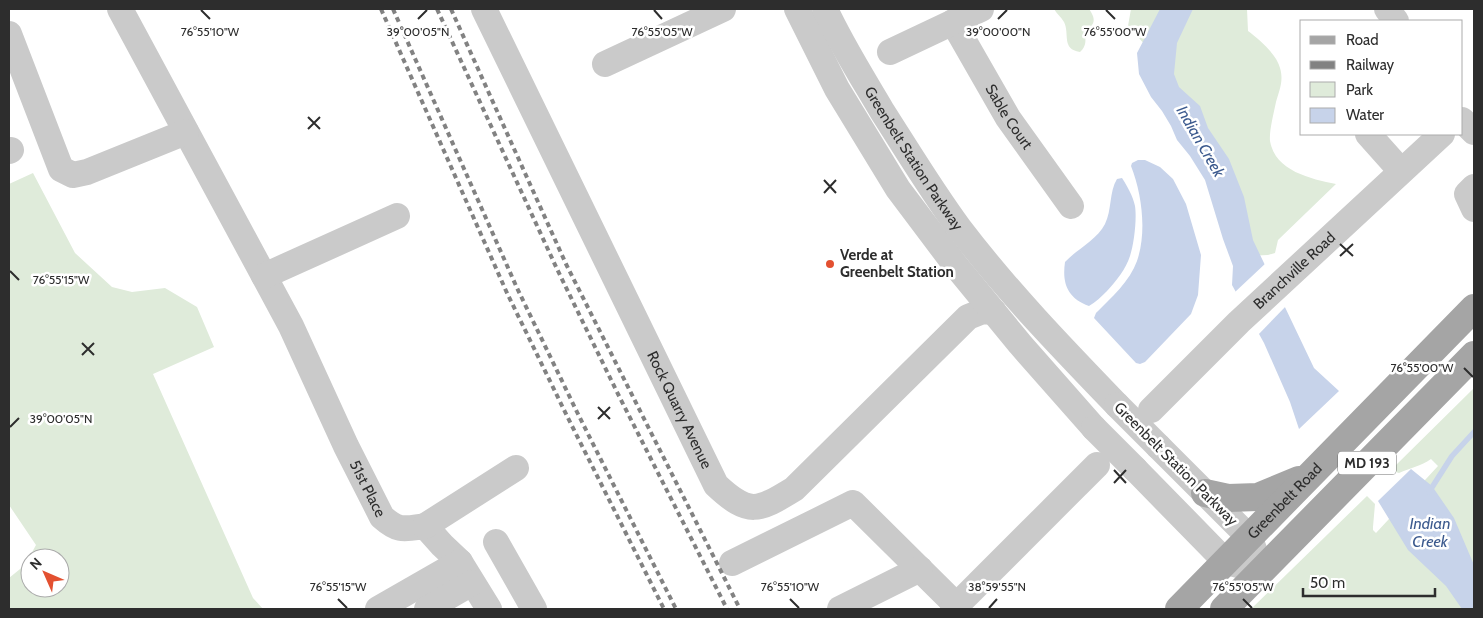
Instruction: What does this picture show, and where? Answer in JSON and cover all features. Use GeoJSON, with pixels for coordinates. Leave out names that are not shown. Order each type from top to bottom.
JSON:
{"type":"FeatureCollection","features":[{"type":"Feature","properties":{"kind":"main road","name":"Greenbelt Road"},"geometry":{"type":"LineString","coordinates":[[1179,609],[1474,308]]}},
{"type":"Feature","properties":{"kind":"main road","name":"MD 193"},"geometry":{"type":"LineString","coordinates":[[1224,609],[1474,355]]}},
{"type":"Feature","properties":{"kind":"main road"},"geometry":{"type":"LineString","coordinates":[[1205,493],[1228,498],[1258,497],[1310,476]]}},
{"type":"Feature","properties":{"kind":"street","name":"51st Place"},"geometry":{"type":"LineString","coordinates":[[120,9],[289,322],[346,446],[382,517],[402,530],[425,526]]}},
{"type":"Feature","properties":{"kind":"street","name":"Rock Quarry Avenue"},"geometry":{"type":"LineString","coordinates":[[484,9],[716,485],[729,498],[744,506],[758,507],[772,502],[794,489],[968,317],[983,311],[994,312]]}},
{"type":"Feature","properties":{"kind":"street"},"geometry":{"type":"LineString","coordinates":[[605,64],[723,9]]}},
{"type":"Feature","properties":{"kind":"street"},"geometry":{"type":"LineString","coordinates":[[791,9],[802,9]]}},
{"type":"Feature","properties":{"kind":"street","name":"Greenbelt Station Parkway"},"geometry":{"type":"LineString","coordinates":[[798,9],[837,88],[898,189],[940,246],[1094,428],[1226,562]]}},
{"type":"Feature","properties":{"kind":"street","name":"Greenbelt Station Parkway"},"geometry":{"type":"LineString","coordinates":[[824,9],[884,114],[924,178],[958,226],[1040,325],[1250,538],[1261,571]]}},
{"type":"Feature","properties":{"kind":"street"},"geometry":{"type":"LineString","coordinates":[[890,52],[981,9]]}},
{"type":"Feature","properties":{"kind":"street"},"geometry":{"type":"LineString","coordinates":[[1387,9],[1395,20]]}},
{"type":"Feature","properties":{"kind":"street","name":"Sable Court"},"geometry":{"type":"LineString","coordinates":[[953,22],[1008,118],[1071,206]]}},
{"type":"Feature","properties":{"kind":"street"},"geometry":{"type":"LineString","coordinates":[[9,34],[61,169],[73,175],[88,172],[186,132]]}},
{"type":"Feature","properties":{"kind":"street"},"geometry":{"type":"LineString","coordinates":[[1463,115],[1474,104]]}},
{"type":"Feature","properties":{"kind":"street"},"geometry":{"type":"LineString","coordinates":[[1463,121],[1474,132]]}},
{"type":"Feature","properties":{"kind":"street"},"geometry":{"type":"LineString","coordinates":[[1369,135],[1401,171]]}},
{"type":"Feature","properties":{"kind":"street","name":"Branchville Road"},"geometry":{"type":"LineString","coordinates":[[1151,410],[1286,278],[1441,135]]}},
{"type":"Feature","properties":{"kind":"street"},"geometry":{"type":"LineString","coordinates":[[1474,187],[1467,194],[1474,209]]}},
{"type":"Feature","properties":{"kind":"street"},"geometry":{"type":"LineString","coordinates":[[264,276],[397,216]]}},
{"type":"Feature","properties":{"kind":"street"},"geometry":{"type":"LineString","coordinates":[[732,563],[852,503],[920,569],[955,608],[1097,465]]}},
{"type":"Feature","properties":{"kind":"street"},"geometry":{"type":"LineString","coordinates":[[489,609],[466,572],[425,526],[516,468]]}},
{"type":"Feature","properties":{"kind":"street"},"geometry":{"type":"LineString","coordinates":[[496,542],[534,609]]}},
{"type":"Feature","properties":{"kind":"street"},"geometry":{"type":"LineString","coordinates":[[1226,562],[1261,571]]}},
{"type":"Feature","properties":{"kind":"street"},"geometry":{"type":"LineString","coordinates":[[840,609],[920,569]]}},
{"type":"Feature","properties":{"kind":"street"},"geometry":{"type":"LineString","coordinates":[[378,609],[466,572]]}},
{"type":"Feature","properties":{"kind":"street"},"geometry":{"type":"LineString","coordinates":[[428,609],[466,572]]}},
{"type":"Feature","properties":{"kind":"green space"},"geometry":{"type":"Polygon","coordinates":[[[1054,9],[1089,9],[1094,22],[1084,31],[1085,42],[1080,52],[1070,48],[1064,22],[1054,9]]]}},
{"type":"Feature","properties":{"kind":"green space"},"geometry":{"type":"Polygon","coordinates":[[[1131,9],[1247,9],[1248,31],[1271,53],[1278,63],[1281,73],[1281,86],[1270,132],[1273,151],[1279,160],[1295,172],[1336,184],[1278,240],[1275,253],[1246,256],[1165,67],[1128,26],[1131,9]]]}},
{"type":"Feature","properties":{"kind":"green space"},"geometry":{"type":"Polygon","coordinates":[[[33,173],[75,253],[112,287],[132,292],[165,288],[197,307],[214,347],[153,374],[253,598],[263,609],[9,609],[9,578],[20,569],[20,598],[70,598],[70,548],[34,548],[36,545],[9,505],[9,184],[33,173]]]}},
{"type":"Feature","properties":{"kind":"green space"},"geometry":{"type":"Polygon","coordinates":[[[1474,388],[1474,609],[1251,609],[1367,496],[1375,504],[1373,530],[1376,533],[1438,466],[1431,459],[1399,473],[1392,471],[1394,467],[1474,388]]]}},
{"type":"Feature","properties":{"kind":"water"},"geometry":{"type":"Polygon","coordinates":[[[1160,9],[1193,9],[1177,43],[1174,74],[1179,87],[1200,106],[1208,128],[1229,159],[1244,197],[1253,240],[1314,368],[1339,391],[1299,429],[1290,402],[1264,343],[1232,285],[1233,266],[1205,180],[1177,140],[1171,126],[1151,97],[1139,74],[1137,53],[1160,9]]]}},
{"type":"Feature","properties":{"kind":"water"},"geometry":{"type":"Polygon","coordinates":[[[1138,160],[1145,160],[1160,167],[1173,179],[1186,204],[1201,255],[1198,295],[1191,314],[1145,362],[1140,364],[1136,363],[1094,318],[1096,313],[1125,282],[1137,261],[1142,238],[1142,213],[1138,189],[1131,166],[1132,163],[1138,160]]]}},
{"type":"Feature","properties":{"kind":"water"},"geometry":{"type":"Polygon","coordinates":[[[1122,178],[1131,195],[1136,211],[1131,251],[1126,266],[1117,279],[1103,295],[1089,306],[1076,299],[1068,289],[1064,277],[1065,262],[1101,230],[1109,213],[1114,184],[1117,179],[1122,178]]]}},
{"type":"Feature","properties":{"kind":"water","name":"Indian Creek"},"geometry":{"type":"Polygon","coordinates":[[[1411,469],[1432,486],[1454,518],[1474,565],[1474,609],[1462,609],[1446,586],[1408,550],[1378,501],[1411,469]]]}},
{"type":"Feature","properties":{"kind":"pier"},"geometry":{"type":"Polygon","coordinates":[[[1267,262],[1287,305],[1257,336],[1234,293],[1267,262]]]}},
{"type":"Feature","properties":{"kind":"waterway"},"geometry":{"type":"LineString","coordinates":[[1429,492],[1452,456],[1474,432]]}},
{"type":"Feature","properties":{"kind":"railway"},"geometry":{"type":"LineString","coordinates":[[381,9],[507,293],[664,609]]}},
{"type":"Feature","properties":{"kind":"railway"},"geometry":{"type":"LineString","coordinates":[[393,9],[517,288],[676,609]]}},
{"type":"Feature","properties":{"kind":"railway"},"geometry":{"type":"LineString","coordinates":[[437,9],[557,269],[727,609]]}},
{"type":"Feature","properties":{"kind":"railway"},"geometry":{"type":"LineString","coordinates":[[451,9],[566,264],[740,609]]}},
{"type":"Feature","properties":{"kind":"place","name":"Verde at Greenbelt Station"},"geometry":{"type":"Point","coordinates":[830,264]}}]}
